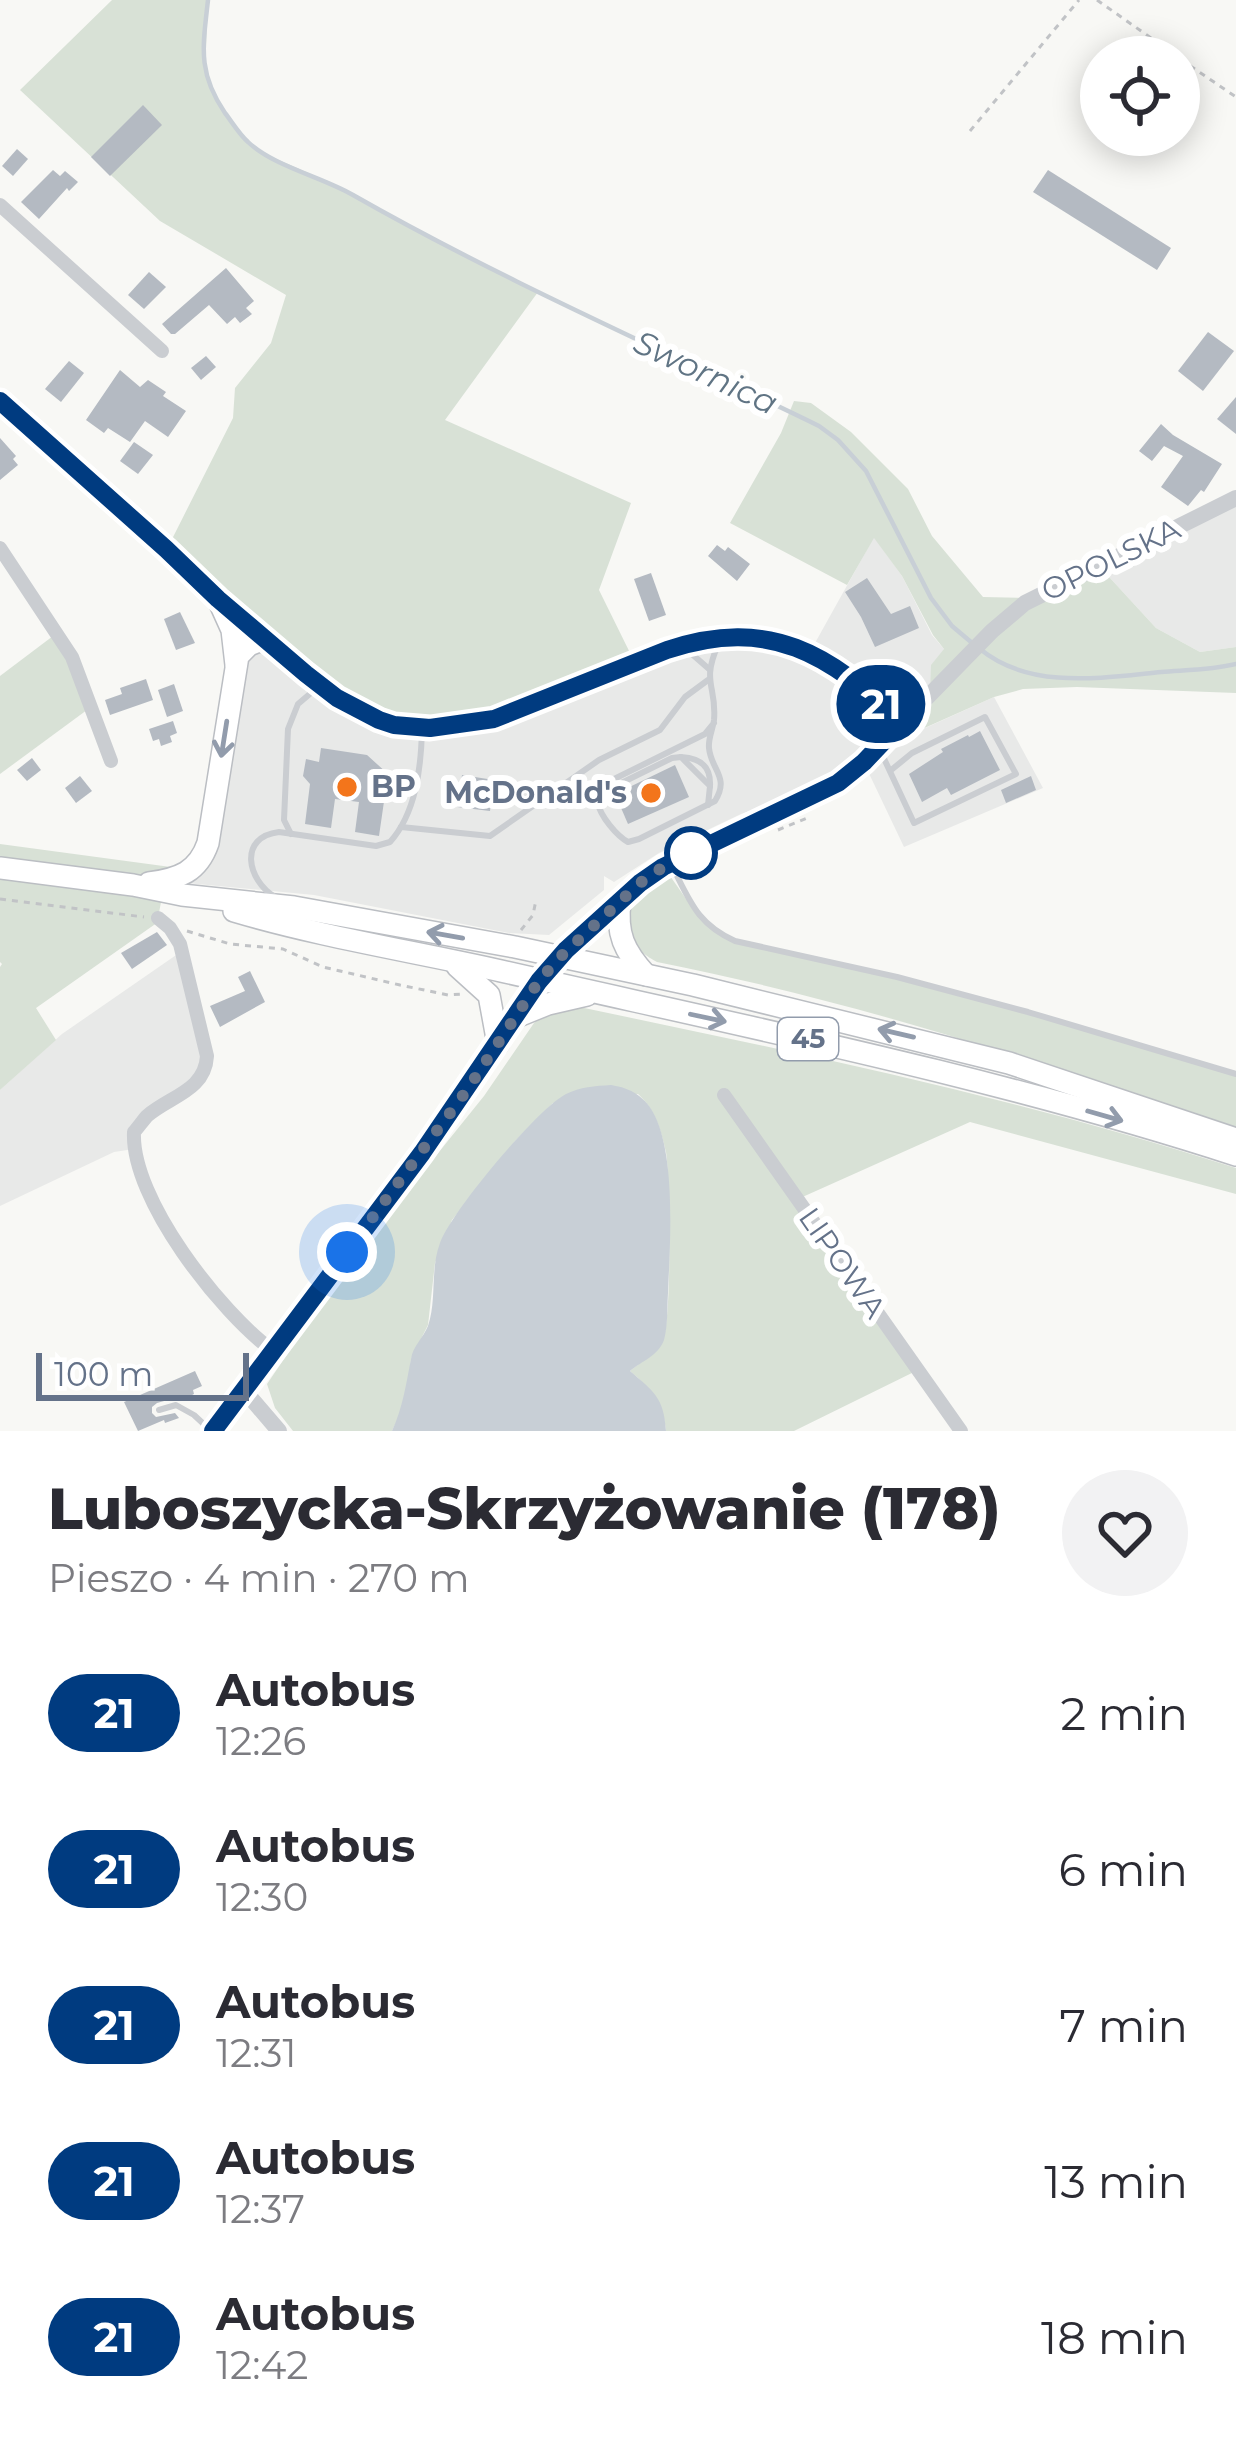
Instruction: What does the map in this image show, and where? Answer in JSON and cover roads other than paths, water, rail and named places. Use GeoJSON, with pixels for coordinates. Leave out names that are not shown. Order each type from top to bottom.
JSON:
{"type":"FeatureCollection","features":[{"type":"Feature","properties":{"kind":"main road"},"geometry":{"type":"LineString","coordinates":[[134,885],[178,878],[193,870],[208,843],[236,665],[232,630],[218,599]]}},
{"type":"Feature","properties":{"kind":"main road"},"geometry":{"type":"LineString","coordinates":[[236,665],[243,650],[265,638]]}},
{"type":"Feature","properties":{"kind":"main road","name":"45"},"geometry":{"type":"LineString","coordinates":[[0,868],[182,895],[282,925],[909,1063],[1236,1155]]}},
{"type":"Feature","properties":{"kind":"main road","name":"45"},"geometry":{"type":"LineString","coordinates":[[182,895],[294,907],[647,975],[1010,1063],[1236,1139]]}},
{"type":"Feature","properties":{"kind":"main road"},"geometry":{"type":"LineString","coordinates":[[620,901],[618,927],[623,946],[647,975]]}},
{"type":"Feature","properties":{"kind":"main road"},"geometry":{"type":"LineString","coordinates":[[446,959],[489,995],[498,1044]]}},
{"type":"Feature","properties":{"kind":"main road"},"geometry":{"type":"LineString","coordinates":[[516,1017],[594,994]]}},
{"type":"Feature","properties":{"kind":"street"},"geometry":{"type":"LineString","coordinates":[[0,205],[162,351]]}},
{"type":"Feature","properties":{"kind":"street"},"geometry":{"type":"LineString","coordinates":[[0,400],[218,599],[321,685],[379,720],[422,728],[494,719],[681,645],[721,638],[766,640],[818,656],[847,674],[902,722]]}},
{"type":"Feature","properties":{"kind":"street","name":"OPOLSKA"},"geometry":{"type":"LineString","coordinates":[[213,1431],[422,1153],[539,981],[620,901],[670,863],[820,794],[851,772],[992,632],[1034,598],[1236,498]]}},
{"type":"Feature","properties":{"kind":"street"},"geometry":{"type":"LineString","coordinates":[[0,548],[72,657],[111,760]]}},
{"type":"Feature","properties":{"kind":"street"},"geometry":{"type":"LineString","coordinates":[[164,923],[180,944],[207,1056],[206,1071],[199,1082],[146,1117],[134,1132],[136,1163],[169,1234],[239,1321],[273,1351]]}},
{"type":"Feature","properties":{"kind":"street","name":"LIPOWA"},"geometry":{"type":"LineString","coordinates":[[724,1095],[961,1431]]}},
{"type":"Feature","properties":{"kind":"street"},"geometry":{"type":"LineString","coordinates":[[244,1390],[279,1431]]}},
{"type":"Feature","properties":{"kind":"lane"},"geometry":{"type":"LineString","coordinates":[[714,723],[705,734],[604,784],[598,805],[620,839],[628,842],[708,805],[721,792],[709,751],[714,723],[708,680],[721,638]]}},
{"type":"Feature","properties":{"kind":"lane"},"geometry":{"type":"LineString","coordinates":[[681,645],[709,669]]}},
{"type":"Feature","properties":{"kind":"lane"},"geometry":{"type":"LineString","coordinates":[[401,826],[490,836],[599,760],[660,730],[685,697],[708,680]]}},
{"type":"Feature","properties":{"kind":"lane"},"geometry":{"type":"LineString","coordinates":[[291,834],[284,820],[288,730],[298,704],[321,685]]}},
{"type":"Feature","properties":{"kind":"lane"},"geometry":{"type":"LineString","coordinates":[[878,747],[914,823],[1016,774],[985,717],[912,753],[890,771]]}},
{"type":"Feature","properties":{"kind":"lane"},"geometry":{"type":"LineString","coordinates":[[294,907],[258,884],[251,859],[254,847],[264,836],[279,832],[390,842],[418,779],[422,728]]}},
{"type":"Feature","properties":{"kind":"lane"},"geometry":{"type":"LineString","coordinates":[[687,743],[709,751]]}},
{"type":"Feature","properties":{"kind":"lane"},"geometry":{"type":"LineString","coordinates":[[598,795],[681,757],[710,786],[708,805]]}},
{"type":"Feature","properties":{"kind":"lane"},"geometry":{"type":"LineString","coordinates":[[670,863],[698,916],[735,940],[919,983],[1236,1074]]}},
{"type":"Feature","properties":{"kind":"lane"},"geometry":{"type":"LineString","coordinates":[[159,1410],[176,1405],[213,1431]]}},
{"type":"Feature","properties":{"kind":"waterway","name":"Swornica"},"geometry":{"type":"LineString","coordinates":[[208,0],[206,71],[216,98],[248,142],[271,158],[341,189],[526,286],[819,426],[866,471],[931,598],[971,642]]}},
{"type":"Feature","properties":{"kind":"waterway","name":"Swornica"},"geometry":{"type":"LineString","coordinates":[[980,649],[1021,671],[1066,678],[1236,664]]}},
{"type":"Feature","properties":{"kind":"place","name":"BP"},"geometry":{"type":"Point","coordinates":[347,787]}},
{"type":"Feature","properties":{"kind":"place","name":"McDonald's"},"geometry":{"type":"Point","coordinates":[651,793]}}]}
